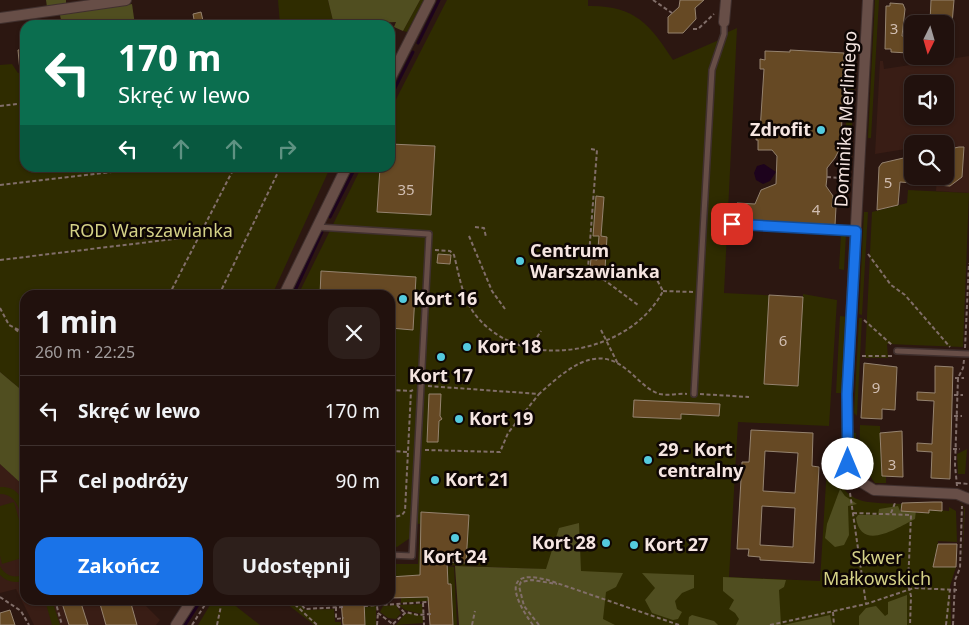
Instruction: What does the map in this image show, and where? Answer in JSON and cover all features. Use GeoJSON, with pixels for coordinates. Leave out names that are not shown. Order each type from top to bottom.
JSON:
{"type":"FeatureCollection","features":[{"type":"Feature","properties":{"kind":"street"},"geometry":{"type":"LineString","coordinates":[[0,18],[126,0]]}},
{"type":"Feature","properties":{"kind":"street"},"geometry":{"type":"LineString","coordinates":[[395,69],[430,0]]}},
{"type":"Feature","properties":{"kind":"street"},"geometry":{"type":"LineString","coordinates":[[724,22],[726,0]]}},
{"type":"Feature","properties":{"kind":"street","name":"Dominika Merliniego"},"geometry":{"type":"LineString","coordinates":[[868,0],[847,394],[849,418],[848,464],[861,484],[874,490],[957,494],[969,499]]}},
{"type":"Feature","properties":{"kind":"street"},"geometry":{"type":"LineString","coordinates":[[286,290],[344,172]]}},
{"type":"Feature","properties":{"kind":"street"},"geometry":{"type":"LineString","coordinates":[[176,625],[189,605]]}},
{"type":"Feature","properties":{"kind":"lane"},"geometry":{"type":"LineString","coordinates":[[694,394],[712,70],[724,34],[724,22]]}},
{"type":"Feature","properties":{"kind":"lane"},"geometry":{"type":"LineString","coordinates":[[732,224],[856,231]]}},
{"type":"Feature","properties":{"kind":"lane"},"geometry":{"type":"LineString","coordinates":[[316,227],[429,234],[412,556],[395,555]]}},
{"type":"Feature","properties":{"kind":"lane"},"geometry":{"type":"LineString","coordinates":[[897,351],[967,354]]}},
{"type":"Feature","properties":{"kind":"path"},"geometry":{"type":"LineString","coordinates":[[653,0],[672,14]]}},
{"type":"Feature","properties":{"kind":"path"},"geometry":{"type":"LineString","coordinates":[[693,29],[698,29],[715,14],[715,7]]}},
{"type":"Feature","properties":{"kind":"path"},"geometry":{"type":"LineString","coordinates":[[0,106],[20,104]]}},
{"type":"Feature","properties":{"kind":"path"},"geometry":{"type":"LineString","coordinates":[[591,149],[597,150],[588,268],[638,305]]}},
{"type":"Feature","properties":{"kind":"path"},"geometry":{"type":"LineString","coordinates":[[0,185],[113,172]]}},
{"type":"Feature","properties":{"kind":"path"},"geometry":{"type":"LineString","coordinates":[[172,290],[232,172]]}},
{"type":"Feature","properties":{"kind":"path"},"geometry":{"type":"LineString","coordinates":[[221,290],[278,172]]}},
{"type":"Feature","properties":{"kind":"path"},"geometry":{"type":"LineString","coordinates":[[827,177],[842,178]]}},
{"type":"Feature","properties":{"kind":"path"},"geometry":{"type":"LineString","coordinates":[[474,227],[484,228],[486,237]]}},
{"type":"Feature","properties":{"kind":"path"},"geometry":{"type":"LineString","coordinates":[[0,260],[199,236]]}},
{"type":"Feature","properties":{"kind":"path"},"geometry":{"type":"LineString","coordinates":[[469,236],[492,291],[505,308]]}},
{"type":"Feature","properties":{"kind":"path"},"geometry":{"type":"LineString","coordinates":[[428,250],[450,251],[454,255],[469,303],[486,326],[509,342],[530,348],[570,350],[606,340],[635,326],[658,302],[663,290]]}},
{"type":"Feature","properties":{"kind":"path"},"geometry":{"type":"LineString","coordinates":[[868,254],[891,285],[905,295],[934,327],[953,353]]}},
{"type":"Feature","properties":{"kind":"path"},"geometry":{"type":"LineString","coordinates":[[957,478],[954,449],[956,378],[963,368],[967,354],[969,263]]}},
{"type":"Feature","properties":{"kind":"path"},"geometry":{"type":"LineString","coordinates":[[656,278],[663,290]]}},
{"type":"Feature","properties":{"kind":"path"},"geometry":{"type":"LineString","coordinates":[[663,290],[700,292]]}},
{"type":"Feature","properties":{"kind":"path"},"geometry":{"type":"LineString","coordinates":[[0,308],[9,325],[20,333]]}},
{"type":"Feature","properties":{"kind":"path"},"geometry":{"type":"LineString","coordinates":[[862,356],[889,357],[897,351],[864,320]]}},
{"type":"Feature","properties":{"kind":"path"},"geometry":{"type":"LineString","coordinates":[[9,325],[20,330]]}},
{"type":"Feature","properties":{"kind":"path"},"geometry":{"type":"LineString","coordinates":[[601,330],[618,364]]}},
{"type":"Feature","properties":{"kind":"path"},"geometry":{"type":"LineString","coordinates":[[530,348],[541,331]]}},
{"type":"Feature","properties":{"kind":"path"},"geometry":{"type":"LineString","coordinates":[[418,450],[500,452],[508,433],[538,394],[580,362],[602,359],[618,364],[627,369],[635,379],[659,394],[671,395]]}},
{"type":"Feature","properties":{"kind":"path"},"geometry":{"type":"LineString","coordinates":[[956,378],[964,378]]}},
{"type":"Feature","properties":{"kind":"path"},"geometry":{"type":"LineString","coordinates":[[421,385],[538,394]]}},
{"type":"Feature","properties":{"kind":"path"},"geometry":{"type":"LineString","coordinates":[[395,390],[411,391],[406,507],[402,515],[395,517]]}},
{"type":"Feature","properties":{"kind":"path"},"geometry":{"type":"LineString","coordinates":[[719,395],[749,397]]}},
{"type":"Feature","properties":{"kind":"path"},"geometry":{"type":"LineString","coordinates":[[956,395],[963,395]]}},
{"type":"Feature","properties":{"kind":"path"},"geometry":{"type":"LineString","coordinates":[[955,416],[962,416]]}},
{"type":"Feature","properties":{"kind":"path"},"geometry":{"type":"LineString","coordinates":[[954,449],[960,449]]}},
{"type":"Feature","properties":{"kind":"path"},"geometry":{"type":"LineString","coordinates":[[395,451],[409,452]]}},
{"type":"Feature","properties":{"kind":"path"},"geometry":{"type":"LineString","coordinates":[[957,483],[969,484]]}},
{"type":"Feature","properties":{"kind":"path"},"geometry":{"type":"LineString","coordinates":[[850,492],[866,604]]}},
{"type":"Feature","properties":{"kind":"path"},"geometry":{"type":"LineString","coordinates":[[953,625],[955,580],[960,568],[962,511],[958,502]]}},
{"type":"Feature","properties":{"kind":"path"},"geometry":{"type":"LineString","coordinates":[[891,514],[895,503]]}},
{"type":"Feature","properties":{"kind":"path"},"geometry":{"type":"LineString","coordinates":[[853,513],[910,514],[910,625]]}},
{"type":"Feature","properties":{"kind":"path"},"geometry":{"type":"LineString","coordinates":[[533,625],[518,602],[516,584],[521,578],[529,575],[679,625]]}},
{"type":"Feature","properties":{"kind":"path"},"geometry":{"type":"LineString","coordinates":[[539,625],[524,606],[519,586],[521,582],[532,580],[559,584]]}},
{"type":"Feature","properties":{"kind":"path"},"geometry":{"type":"LineString","coordinates":[[946,625],[950,589]]}},
{"type":"Feature","properties":{"kind":"path"},"geometry":{"type":"LineString","coordinates":[[770,625],[866,604],[909,590],[956,590]]}},
{"type":"Feature","properties":{"kind":"path"},"geometry":{"type":"LineString","coordinates":[[0,599],[21,611],[29,625]]}},
{"type":"Feature","properties":{"kind":"path"},"geometry":{"type":"LineString","coordinates":[[397,604],[428,602]]}},
{"type":"Feature","properties":{"kind":"path"},"geometry":{"type":"LineString","coordinates":[[423,603],[424,625]]}},
{"type":"Feature","properties":{"kind":"path"},"geometry":{"type":"LineString","coordinates":[[397,604],[404,612],[424,615],[431,614]]}},
{"type":"Feature","properties":{"kind":"path"},"geometry":{"type":"LineString","coordinates":[[56,605],[62,625]]}},
{"type":"Feature","properties":{"kind":"path"},"geometry":{"type":"LineString","coordinates":[[192,625],[205,605]]}},
{"type":"Feature","properties":{"kind":"path"},"geometry":{"type":"LineString","coordinates":[[217,625],[221,605]]}},
{"type":"Feature","properties":{"kind":"path"},"geometry":{"type":"LineString","coordinates":[[295,605],[317,625]]}},
{"type":"Feature","properties":{"kind":"path"},"geometry":{"type":"LineString","coordinates":[[302,605],[305,608],[343,607]]}},
{"type":"Feature","properties":{"kind":"path"},"geometry":{"type":"LineString","coordinates":[[364,606],[377,605],[378,625]]}},
{"type":"Feature","properties":{"kind":"path"},"geometry":{"type":"LineString","coordinates":[[336,607],[336,618],[344,618]]}},
{"type":"Feature","properties":{"kind":"path"},"geometry":{"type":"LineString","coordinates":[[472,625],[475,611]]}},
{"type":"Feature","properties":{"kind":"path"},"geometry":{"type":"LineString","coordinates":[[833,611],[834,625]]}},
{"type":"Feature","properties":{"kind":"path"},"geometry":{"type":"LineString","coordinates":[[378,613],[393,624],[404,612]]}},
{"type":"Feature","properties":{"kind":"shaded area"},"geometry":{"type":"Polygon","coordinates":[[[46,0],[66,0],[66,4],[47,7],[46,0]]]}},
{"type":"Feature","properties":{"kind":"shaded area"},"geometry":{"type":"Polygon","coordinates":[[[328,0],[420,0],[403,31],[395,27],[395,20],[333,20],[328,0]]]}},
{"type":"Feature","properties":{"kind":"shaded area"},"geometry":{"type":"Polygon","coordinates":[[[132,4],[134,20],[61,20],[60,15],[132,4]]]}},
{"type":"Feature","properties":{"kind":"shaded area"},"geometry":{"type":"Polygon","coordinates":[[[969,56],[969,193],[936,191],[936,185],[954,185],[954,135],[904,135],[904,149],[875,154],[880,61],[883,61],[884,69],[910,65],[954,65],[954,58],[969,56]]]}},
{"type":"Feature","properties":{"kind":"shaded area"},"geometry":{"type":"Polygon","coordinates":[[[764,164],[776,172],[770,181],[763,184],[756,180],[754,173],[757,166],[764,164]]]}},
{"type":"Feature","properties":{"kind":"shaded area"},"geometry":{"type":"Polygon","coordinates":[[[0,372],[20,389],[20,482],[0,464],[0,372]]]}},
{"type":"Feature","properties":{"kind":"shaded area"},"geometry":{"type":"Polygon","coordinates":[[[0,464],[20,482],[20,597],[16,589],[0,593],[0,464]]]}},
{"type":"Feature","properties":{"kind":"shaded area"},"geometry":{"type":"Polygon","coordinates":[[[840,489],[845,496],[857,504],[848,506],[849,535],[844,545],[835,547],[825,538],[827,524],[840,489]]]}},
{"type":"Feature","properties":{"kind":"shaded area"},"geometry":{"type":"Polygon","coordinates":[[[898,506],[900,511],[916,510],[915,519],[881,535],[872,536],[865,534],[859,528],[856,518],[858,515],[878,515],[879,509],[898,506]]]}},
{"type":"Feature","properties":{"kind":"shaded area"},"geometry":{"type":"Polygon","coordinates":[[[579,523],[581,571],[623,573],[616,587],[606,592],[603,619],[615,625],[459,625],[455,566],[546,569],[559,528],[579,523]]]}},
{"type":"Feature","properties":{"kind":"shaded area"},"geometry":{"type":"Polygon","coordinates":[[[642,573],[694,575],[694,588],[682,593],[675,601],[677,609],[682,612],[678,619],[673,620],[652,613],[645,600],[655,588],[642,573]]]}},
{"type":"Feature","properties":{"kind":"shaded area"},"geometry":{"type":"Polygon","coordinates":[[[723,577],[786,580],[784,587],[779,590],[781,625],[736,625],[739,619],[729,609],[734,600],[723,591],[723,577]]]}},
{"type":"Feature","properties":{"kind":"shaded area"},"geometry":{"type":"Polygon","coordinates":[[[907,595],[907,625],[859,625],[859,616],[866,608],[876,606],[885,616],[888,614],[888,602],[907,595]]]}},
{"type":"Feature","properties":{"kind":"shaded area"},"geometry":{"type":"Polygon","coordinates":[[[24,605],[145,605],[160,620],[156,625],[34,625],[24,605]]]}},
{"type":"Feature","properties":{"kind":"shaded area"},"geometry":{"type":"Polygon","coordinates":[[[692,615],[714,621],[718,625],[688,625],[689,617],[692,615]]]}},
{"type":"Feature","properties":{"kind":"shaded area"},"geometry":{"type":"Polygon","coordinates":[[[830,615],[832,625],[783,625],[830,615]]]}},
{"type":"Feature","properties":{"kind":"green space"},"geometry":{"type":"Polygon","coordinates":[[[278,0],[328,0],[333,20],[280,20],[278,0]]]}},
{"type":"Feature","properties":{"kind":"green space"},"geometry":{"type":"Polygon","coordinates":[[[420,0],[424,0],[407,32],[403,31],[420,0]]]}},
{"type":"Feature","properties":{"kind":"green space","name":"Centrum Warszawianka"},"geometry":{"type":"Polygon","coordinates":[[[447,0],[588,0],[588,6],[617,9],[639,19],[656,36],[673,60],[719,40],[719,36],[737,28],[724,293],[803,297],[803,294],[837,300],[829,426],[738,422],[729,577],[820,581],[827,466],[831,466],[844,489],[850,495],[866,502],[902,504],[900,511],[906,511],[906,509],[916,510],[916,513],[928,513],[929,509],[949,511],[949,507],[956,511],[957,542],[938,541],[937,555],[935,555],[933,567],[956,567],[950,586],[951,625],[605,625],[560,570],[421,564],[454,567],[457,625],[453,625],[450,584],[421,575],[396,578],[395,564],[418,564],[420,524],[411,523],[410,538],[395,547],[395,290],[300,290],[359,172],[395,172],[395,101],[447,0]]]}},
{"type":"Feature","properties":{"kind":"green space"},"geometry":{"type":"Polygon","coordinates":[[[875,0],[879,0],[871,138],[868,138],[875,0]]]}},
{"type":"Feature","properties":{"kind":"green space","name":"ROD Warszawianka"},"geometry":{"type":"Polygon","coordinates":[[[12,64],[18,73],[20,73],[20,172],[328,172],[274,290],[20,290],[20,389],[0,372],[0,65],[12,64]]]}},
{"type":"Feature","properties":{"kind":"green space"},"geometry":{"type":"Polygon","coordinates":[[[852,80],[854,84],[851,147],[847,149],[845,146],[848,84],[852,80]]]}},
{"type":"Feature","properties":{"kind":"green space"},"geometry":{"type":"Polygon","coordinates":[[[908,190],[969,193],[963,347],[887,344],[888,358],[865,358],[872,212],[907,203],[908,190]]]}},
{"type":"Feature","properties":{"kind":"green space"},"geometry":{"type":"Polygon","coordinates":[[[864,212],[868,212],[862,315],[859,314],[864,212]]]}},
{"type":"Feature","properties":{"kind":"green space"},"geometry":{"type":"Polygon","coordinates":[[[841,234],[846,234],[844,270],[839,269],[841,234]]]}},
{"type":"Feature","properties":{"kind":"green space"},"geometry":{"type":"Polygon","coordinates":[[[840,316],[848,317],[844,393],[836,393],[840,316]]]}},
{"type":"Feature","properties":{"kind":"green space"},"geometry":{"type":"Polygon","coordinates":[[[859,318],[862,318],[857,416],[854,413],[859,318]]]}},
{"type":"Feature","properties":{"kind":"green space"},"geometry":{"type":"Polygon","coordinates":[[[860,425],[880,426],[882,476],[886,476],[886,483],[875,483],[859,461],[860,425]]]}},
{"type":"Feature","properties":{"kind":"green space"},"geometry":{"type":"Polygon","coordinates":[[[852,433],[856,433],[855,464],[869,482],[862,477],[855,467],[852,455],[852,433]]]}},
{"type":"Feature","properties":{"kind":"green space"},"geometry":{"type":"Polygon","coordinates":[[[967,449],[965,474],[958,474],[957,454],[967,449]]]}},
{"type":"Feature","properties":{"kind":"green space"},"geometry":{"type":"Polygon","coordinates":[[[0,487],[15,491],[20,497],[20,513],[11,498],[0,494],[0,487]]]}},
{"type":"Feature","properties":{"kind":"green space"},"geometry":{"type":"Polygon","coordinates":[[[959,500],[965,509],[962,566],[964,509],[959,500]]]}},
{"type":"Feature","properties":{"kind":"green space"},"geometry":{"type":"Polygon","coordinates":[[[14,502],[20,523],[20,559],[2,564],[0,556],[0,506],[14,502]]]}},
{"type":"Feature","properties":{"kind":"green space"},"geometry":{"type":"Polygon","coordinates":[[[0,566],[11,576],[20,575],[20,581],[11,582],[0,575],[0,566]]]}},
{"type":"Feature","properties":{"kind":"green space"},"geometry":{"type":"Polygon","coordinates":[[[428,597],[428,601],[401,603],[401,598],[428,597]]]}},
{"type":"Feature","properties":{"kind":"green space"},"geometry":{"type":"Polygon","coordinates":[[[422,604],[423,614],[405,610],[399,605],[422,604]]]}},
{"type":"Feature","properties":{"kind":"green space"},"geometry":{"type":"Polygon","coordinates":[[[46,605],[54,605],[60,625],[52,625],[46,605]]]}},
{"type":"Feature","properties":{"kind":"green space"},"geometry":{"type":"Polygon","coordinates":[[[210,605],[234,605],[260,625],[198,625],[210,605]]]}},
{"type":"Feature","properties":{"kind":"green space"},"geometry":{"type":"Polygon","coordinates":[[[288,605],[300,605],[305,610],[334,609],[335,622],[341,622],[341,625],[314,625],[288,605]]]}},
{"type":"Feature","properties":{"kind":"green space"},"geometry":{"type":"Polygon","coordinates":[[[396,605],[401,613],[396,619],[388,618],[380,612],[383,606],[396,605]]]}},
{"type":"Feature","properties":{"kind":"green space"},"geometry":{"type":"Polygon","coordinates":[[[376,606],[376,625],[365,625],[364,607],[376,606]]]}},
{"type":"Feature","properties":{"kind":"green space"},"geometry":{"type":"Polygon","coordinates":[[[411,613],[423,616],[423,623],[396,625],[405,614],[411,613]]]}},
{"type":"Feature","properties":{"kind":"building"},"geometry":{"type":"Polygon","coordinates":[[[680,0],[704,0],[695,8],[696,19],[683,33],[668,33],[668,17],[679,7],[680,0]]]}},
{"type":"Feature","properties":{"kind":"building"},"geometry":{"type":"Polygon","coordinates":[[[931,0],[954,0],[953,15],[930,15],[931,0]]]}},
{"type":"Feature","properties":{"kind":"building"},"geometry":{"type":"Polygon","coordinates":[[[890,3],[903,4],[905,9],[902,36],[904,36],[904,53],[891,52],[891,49],[885,49],[886,6],[890,6],[890,3]]]}},
{"type":"Feature","properties":{"kind":"building"},"geometry":{"type":"Polygon","coordinates":[[[201,12],[203,20],[194,20],[193,14],[201,12]]]}},
{"type":"Feature","properties":{"kind":"building"},"geometry":{"type":"Polygon","coordinates":[[[18,50],[20,50],[20,71],[18,50]]]}},
{"type":"Feature","properties":{"kind":"building"},"geometry":{"type":"Polygon","coordinates":[[[790,50],[844,53],[841,146],[827,168],[826,186],[833,196],[832,207],[836,207],[835,225],[754,221],[753,219],[737,218],[737,203],[755,204],[761,190],[776,184],[777,156],[772,150],[758,150],[758,140],[756,140],[757,131],[760,131],[764,69],[760,69],[760,59],[765,60],[765,51],[790,52],[790,50]]]}},
{"type":"Feature","properties":{"kind":"building"},"geometry":{"type":"Polygon","coordinates":[[[395,144],[435,146],[431,215],[377,212],[380,172],[395,172],[395,144]]]}},
{"type":"Feature","properties":{"kind":"building"},"geometry":{"type":"Polygon","coordinates":[[[964,147],[962,177],[954,183],[954,148],[964,147]]]}},
{"type":"Feature","properties":{"kind":"building"},"geometry":{"type":"Polygon","coordinates":[[[904,158],[904,182],[900,182],[898,205],[877,210],[879,167],[882,163],[904,158]]]}},
{"type":"Feature","properties":{"kind":"building"},"geometry":{"type":"Polygon","coordinates":[[[596,196],[604,197],[601,236],[607,237],[605,269],[590,268],[591,259],[597,260],[599,236],[593,236],[596,196]]]}},
{"type":"Feature","properties":{"kind":"building"},"geometry":{"type":"Polygon","coordinates":[[[438,254],[451,255],[450,264],[437,263],[438,254]]]}},
{"type":"Feature","properties":{"kind":"building"},"geometry":{"type":"Polygon","coordinates":[[[321,271],[416,277],[413,330],[395,328],[395,290],[320,290],[321,271]]]}},
{"type":"Feature","properties":{"kind":"building"},"geometry":{"type":"Polygon","coordinates":[[[769,295],[803,297],[798,386],[764,384],[769,295]]]}},
{"type":"Feature","properties":{"kind":"building"},"geometry":{"type":"Polygon","coordinates":[[[864,363],[897,367],[895,410],[882,409],[882,419],[861,418],[864,363]]]}},
{"type":"Feature","properties":{"kind":"building"},"geometry":{"type":"Polygon","coordinates":[[[935,366],[953,367],[950,479],[931,478],[932,452],[917,451],[917,443],[932,444],[934,401],[917,400],[917,392],[935,393],[935,366]]]}},
{"type":"Feature","properties":{"kind":"building"},"geometry":{"type":"Polygon","coordinates":[[[429,394],[441,394],[440,416],[442,419],[439,421],[438,442],[427,442],[429,394]]]}},
{"type":"Feature","properties":{"kind":"building"},"geometry":{"type":"Polygon","coordinates":[[[634,400],[720,404],[719,416],[681,414],[681,419],[633,417],[634,400]]]}},
{"type":"Feature","properties":{"kind":"building"},"geometry":{"type":"Polygon","coordinates":[[[751,430],[813,433],[812,466],[819,467],[814,563],[760,560],[760,557],[748,556],[749,549],[737,549],[742,462],[749,462],[751,430]],[[765,451],[763,491],[795,493],[798,453],[765,451]],[[762,506],[760,545],[793,547],[795,508],[762,506]]]}},
{"type":"Feature","properties":{"kind":"building"},"geometry":{"type":"Polygon","coordinates":[[[902,431],[903,477],[882,476],[880,433],[902,431]]]}},
{"type":"Feature","properties":{"kind":"building"},"geometry":{"type":"Polygon","coordinates":[[[942,502],[942,511],[929,510],[929,513],[901,511],[902,503],[942,502]]]}},
{"type":"Feature","properties":{"kind":"building"},"geometry":{"type":"Polygon","coordinates":[[[421,512],[469,515],[466,563],[447,562],[448,584],[451,584],[453,625],[430,625],[428,597],[395,598],[395,577],[420,575],[421,512]]]}},
{"type":"Feature","properties":{"kind":"building"},"geometry":{"type":"Polygon","coordinates":[[[938,544],[957,544],[956,567],[933,567],[938,544]]]}},
{"type":"Feature","properties":{"kind":"building"},"geometry":{"type":"Polygon","coordinates":[[[63,605],[82,605],[88,625],[69,625],[63,605]]]}},
{"type":"Feature","properties":{"kind":"building"},"geometry":{"type":"Polygon","coordinates":[[[100,605],[131,605],[137,625],[106,625],[100,605]]]}},
{"type":"Feature","properties":{"kind":"building"},"geometry":{"type":"Polygon","coordinates":[[[341,605],[364,605],[365,625],[343,625],[341,605]]]}},
{"type":"Feature","properties":{"kind":"building"},"geometry":{"type":"Polygon","coordinates":[[[10,610],[15,625],[0,625],[0,613],[10,610]]]}},
{"type":"Feature","properties":{"kind":"waterway"},"geometry":{"type":"LineString","coordinates":[[418,43],[439,0]]}},
{"type":"Feature","properties":{"kind":"waterway"},"geometry":{"type":"LineString","coordinates":[[395,88],[413,52]]}},
{"type":"Feature","properties":{"kind":"waterway"},"geometry":{"type":"LineString","coordinates":[[330,217],[353,172]]}},
{"type":"Feature","properties":{"kind":"waterway"},"geometry":{"type":"LineString","coordinates":[[295,290],[322,232]]}},
{"type":"Feature","properties":{"kind":"waterway"},"geometry":{"type":"LineString","coordinates":[[185,625],[198,605]]}},
{"type":"Feature","properties":{"kind":"place","name":"Zdrofit"},"geometry":{"type":"Point","coordinates":[821,130]}},
{"type":"Feature","properties":{"kind":"place","name":"Centrum Warszawianka"},"geometry":{"type":"Point","coordinates":[520,261]}},
{"type":"Feature","properties":{"kind":"place","name":"Kort 16"},"geometry":{"type":"Point","coordinates":[403,299]}},
{"type":"Feature","properties":{"kind":"place","name":"Kort 18"},"geometry":{"type":"Point","coordinates":[467,347]}},
{"type":"Feature","properties":{"kind":"place","name":"Kort 17"},"geometry":{"type":"Point","coordinates":[441,357]}},
{"type":"Feature","properties":{"kind":"place","name":"Kort 19"},"geometry":{"type":"Point","coordinates":[459,419]}},
{"type":"Feature","properties":{"kind":"place","name":"29 - Kort centralny"},"geometry":{"type":"Point","coordinates":[648,460]}},
{"type":"Feature","properties":{"kind":"place","name":"Kort 21"},"geometry":{"type":"Point","coordinates":[435,480]}},
{"type":"Feature","properties":{"kind":"place","name":"Kort 24"},"geometry":{"type":"Point","coordinates":[455,538]}},
{"type":"Feature","properties":{"kind":"place","name":"Kort 28"},"geometry":{"type":"Point","coordinates":[606,543]}},
{"type":"Feature","properties":{"kind":"place","name":"Kort 27"},"geometry":{"type":"Point","coordinates":[634,545]}},
{"type":"Feature","properties":{"kind":"route"},"geometry":{"type":"LineString","coordinates":[[732,224],[856,231],[847,394],[849,418],[848,464]]}},
{"type":"Feature","properties":{"kind":"park label","name":"Skwer Małkowskich"},"geometry":{"type":"Point","coordinates":[877,568]}}]}
